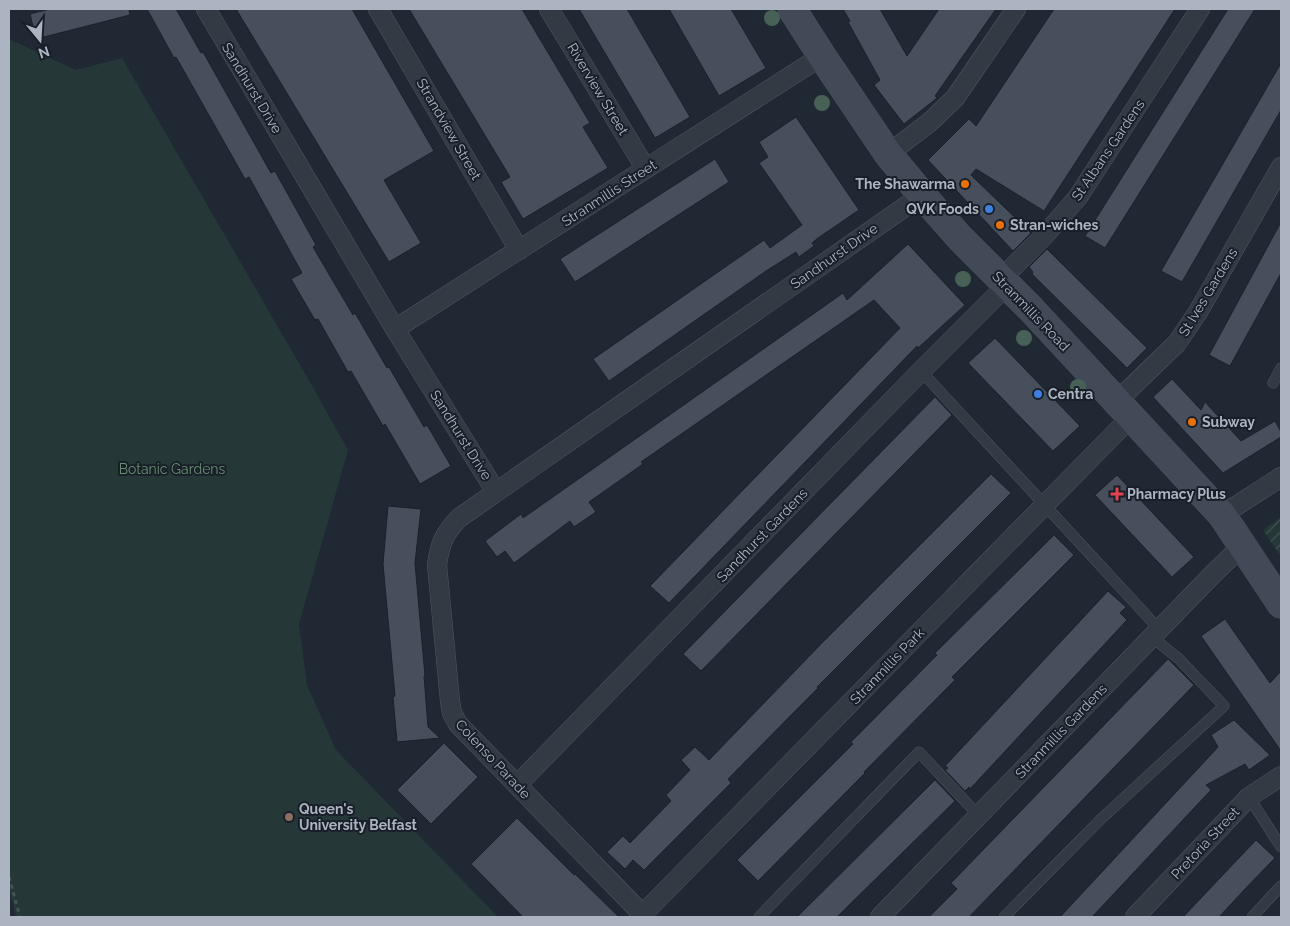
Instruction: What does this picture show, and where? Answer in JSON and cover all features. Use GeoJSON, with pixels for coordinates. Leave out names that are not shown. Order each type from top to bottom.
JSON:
{"type":"FeatureCollection","features":[{"type":"Feature","properties":{"kind":"street","name":"Sandhurst Drive"},"geometry":{"type":"LineString","coordinates":[[206,9],[395,329],[496,492],[922,195]]}},
{"type":"Feature","properties":{"kind":"street","name":"Strandview Street"},"geometry":{"type":"LineString","coordinates":[[378,9],[519,250]]}},
{"type":"Feature","properties":{"kind":"street","name":"Riverview Street"},"geometry":{"type":"LineString","coordinates":[[550,9],[646,168]]}},
{"type":"Feature","properties":{"kind":"street","name":"Stranmillis Road"},"geometry":{"type":"LineString","coordinates":[[792,9],[888,154],[960,238],[1004,282],[1222,515],[1281,604]]}},
{"type":"Feature","properties":{"kind":"street"},"geometry":{"type":"LineString","coordinates":[[888,154],[930,122],[954,98],[1016,9]]}},
{"type":"Feature","properties":{"kind":"street","name":"St Albans Gardens"},"geometry":{"type":"LineString","coordinates":[[1004,282],[1078,197],[1200,9]]}},
{"type":"Feature","properties":{"kind":"street","name":"Stranmillis Street"},"geometry":{"type":"LineString","coordinates":[[395,329],[822,56]]}},
{"type":"Feature","properties":{"kind":"street","name":"St Ives Gardens"},"geometry":{"type":"LineString","coordinates":[[1124,409],[1177,343],[1198,312],[1281,168]]}},
{"type":"Feature","properties":{"kind":"street","name":"Sandhurst Gardens"},"geometry":{"type":"LineString","coordinates":[[517,785],[921,371],[1004,282]]}},
{"type":"Feature","properties":{"kind":"street","name":"Stranmillis Park"},"geometry":{"type":"LineString","coordinates":[[644,916],[1044,506],[1124,409]]}},
{"type":"Feature","properties":{"kind":"street"},"geometry":{"type":"LineString","coordinates":[[1222,515],[1281,477]]}},
{"type":"Feature","properties":{"kind":"street","name":"Colenso Parade"},"geometry":{"type":"LineString","coordinates":[[496,492],[459,518],[446,532],[439,548],[437,565],[452,713],[458,724],[644,916]]}},
{"type":"Feature","properties":{"kind":"street","name":"Stranmillis Gardens"},"geometry":{"type":"LineString","coordinates":[[880,917],[1243,545]]}},
{"type":"Feature","properties":{"kind":"street","name":"Pretoria Street"},"geometry":{"type":"LineString","coordinates":[[1135,917],[1249,797],[1281,776]]}},
{"type":"Feature","properties":{"kind":"lane"},"geometry":{"type":"LineString","coordinates":[[1273,383],[1281,368]]}},
{"type":"Feature","properties":{"kind":"lane"},"geometry":{"type":"LineString","coordinates":[[921,371],[1044,506],[1178,659],[1224,706],[1101,820],[1004,917]]}},
{"type":"Feature","properties":{"kind":"lane"},"geometry":{"type":"LineString","coordinates":[[759,917],[919,752],[978,816]]}},
{"type":"Feature","properties":{"kind":"lane"},"geometry":{"type":"LineString","coordinates":[[1249,797],[1281,847]]}},
{"type":"Feature","properties":{"kind":"lane"},"geometry":{"type":"LineString","coordinates":[[1252,917],[1281,886]]}},
{"type":"Feature","properties":{"kind":"path"},"geometry":{"type":"LineString","coordinates":[[9,877],[20,917]]}},
{"type":"Feature","properties":{"kind":"green space","name":"Botanic Gardens"},"geometry":{"type":"Polygon","coordinates":[[[9,39],[76,70],[122,58],[348,450],[299,624],[307,685],[336,750],[498,917],[16,917],[9,888],[9,39]]]}},
{"type":"Feature","properties":{"kind":"green space"},"geometry":{"type":"Polygon","coordinates":[[[1281,517],[1281,557],[1263,530],[1281,517]]]}},
{"type":"Feature","properties":{"kind":"building"},"geometry":{"type":"Polygon","coordinates":[[[50,9],[129,9],[130,15],[36,39],[30,14],[50,9]]]}},
{"type":"Feature","properties":{"kind":"building"},"geometry":{"type":"Polygon","coordinates":[[[147,9],[176,9],[201,53],[203,52],[271,173],[275,171],[316,245],[313,247],[353,315],[355,313],[424,427],[427,425],[451,466],[420,484],[385,424],[383,426],[351,371],[348,372],[318,319],[315,320],[291,279],[302,273],[249,177],[245,179],[147,9]]]}},
{"type":"Feature","properties":{"kind":"building"},"geometry":{"type":"Polygon","coordinates":[[[236,9],[352,9],[434,151],[384,180],[421,243],[389,262],[236,9]]]}},
{"type":"Feature","properties":{"kind":"building"},"geometry":{"type":"Polygon","coordinates":[[[409,9],[522,9],[590,123],[583,127],[608,168],[523,219],[501,182],[510,177],[409,9]]]}},
{"type":"Feature","properties":{"kind":"building"},"geometry":{"type":"Polygon","coordinates":[[[579,9],[627,9],[690,117],[655,138],[579,9]]]}},
{"type":"Feature","properties":{"kind":"building"},"geometry":{"type":"Polygon","coordinates":[[[669,9],[731,9],[766,68],[719,96],[669,9]]]}},
{"type":"Feature","properties":{"kind":"building"},"geometry":{"type":"Polygon","coordinates":[[[843,9],[880,9],[907,56],[939,9],[996,9],[935,96],[937,98],[904,124],[874,85],[880,80],[848,22],[850,21],[843,9]]]}},
{"type":"Feature","properties":{"kind":"building"},"geometry":{"type":"Polygon","coordinates":[[[1054,9],[1175,9],[1044,211],[976,169],[971,175],[1031,233],[1013,251],[928,160],[969,119],[976,126],[1054,9]]]}},
{"type":"Feature","properties":{"kind":"building"},"geometry":{"type":"Polygon","coordinates":[[[1228,9],[1255,9],[1105,248],[1085,236],[1228,9]]]}},
{"type":"Feature","properties":{"kind":"building"},"geometry":{"type":"Polygon","coordinates":[[[1281,63],[1281,110],[1182,282],[1161,271],[1281,63]]]}},
{"type":"Feature","properties":{"kind":"building"},"geometry":{"type":"Polygon","coordinates":[[[796,117],[859,210],[818,238],[812,243],[814,246],[799,257],[796,252],[766,271],[609,381],[593,359],[764,240],[770,248],[802,225],[759,163],[768,157],[759,142],[796,117]]]}},
{"type":"Feature","properties":{"kind":"building"},"geometry":{"type":"Polygon","coordinates":[[[715,159],[729,182],[575,282],[560,259],[715,159]]]}},
{"type":"Feature","properties":{"kind":"building"},"geometry":{"type":"Polygon","coordinates":[[[1281,222],[1281,273],[1230,366],[1209,355],[1281,222]]]}},
{"type":"Feature","properties":{"kind":"building"},"geometry":{"type":"Polygon","coordinates":[[[908,244],[965,305],[918,348],[917,346],[669,603],[650,586],[900,328],[874,300],[641,462],[643,464],[589,502],[596,512],[574,527],[570,521],[514,563],[505,551],[497,557],[485,541],[521,514],[523,518],[843,293],[847,300],[908,244]]]}},
{"type":"Feature","properties":{"kind":"building"},"geometry":{"type":"Polygon","coordinates":[[[1047,249],[1147,348],[1127,368],[1032,274],[1033,272],[1029,267],[1047,249]]]}},
{"type":"Feature","properties":{"kind":"building"},"geometry":{"type":"Polygon","coordinates":[[[995,338],[1080,426],[1053,451],[968,363],[995,338]]]}},
{"type":"Feature","properties":{"kind":"building"},"geometry":{"type":"Polygon","coordinates":[[[1172,379],[1201,410],[1205,402],[1241,441],[1275,421],[1281,432],[1281,437],[1223,473],[1153,397],[1172,379]]]}},
{"type":"Feature","properties":{"kind":"building"},"geometry":{"type":"Polygon","coordinates":[[[935,397],[952,415],[701,671],[683,654],[935,397]]]}},
{"type":"Feature","properties":{"kind":"building"},"geometry":{"type":"Polygon","coordinates":[[[991,474],[1011,493],[817,687],[728,779],[731,783],[644,870],[633,860],[625,869],[607,852],[623,836],[630,843],[671,801],[666,795],[690,770],[681,760],[695,747],[709,760],[821,644],[991,474]]]}},
{"type":"Feature","properties":{"kind":"building"},"geometry":{"type":"Polygon","coordinates":[[[1117,475],[1194,557],[1172,577],[1095,495],[1117,475]]]}},
{"type":"Feature","properties":{"kind":"building"},"geometry":{"type":"Polygon","coordinates":[[[388,506],[421,509],[415,563],[428,727],[440,738],[397,742],[393,697],[395,696],[383,564],[388,506]]]}},
{"type":"Feature","properties":{"kind":"building"},"geometry":{"type":"Polygon","coordinates":[[[1054,535],[1074,555],[952,677],[955,680],[758,881],[737,860],[853,744],[851,742],[937,655],[935,653],[1054,535]]]}},
{"type":"Feature","properties":{"kind":"building"},"geometry":{"type":"Polygon","coordinates":[[[1108,591],[1126,607],[1120,613],[1127,620],[970,789],[969,787],[965,791],[945,770],[948,768],[945,766],[1108,591]]]}},
{"type":"Feature","properties":{"kind":"building"},"geometry":{"type":"Polygon","coordinates":[[[1225,619],[1270,683],[1281,671],[1281,751],[1201,636],[1225,619]]]}},
{"type":"Feature","properties":{"kind":"building"},"geometry":{"type":"Polygon","coordinates":[[[1168,659],[1194,685],[969,917],[929,917],[957,889],[951,883],[1168,659]]]}},
{"type":"Feature","properties":{"kind":"building"},"geometry":{"type":"Polygon","coordinates":[[[1234,720],[1270,755],[1249,770],[1245,764],[1206,785],[1211,790],[1092,917],[1060,917],[1218,747],[1211,735],[1234,720]]]}},
{"type":"Feature","properties":{"kind":"building"},"geometry":{"type":"Polygon","coordinates":[[[444,743],[478,777],[431,824],[397,790],[444,743]]]}},
{"type":"Feature","properties":{"kind":"building"},"geometry":{"type":"Polygon","coordinates":[[[935,780],[955,801],[837,917],[797,917],[935,780]]]}},
{"type":"Feature","properties":{"kind":"building"},"geometry":{"type":"Polygon","coordinates":[[[517,818],[619,917],[523,917],[471,864],[517,818]]]}},
{"type":"Feature","properties":{"kind":"building"},"geometry":{"type":"Polygon","coordinates":[[[1256,840],[1275,858],[1219,917],[1183,917],[1256,840]]]}},
{"type":"Feature","properties":{"kind":"place","name":"The Shawarma"},"geometry":{"type":"Point","coordinates":[965,184]}},
{"type":"Feature","properties":{"kind":"place","name":"QVK Foods"},"geometry":{"type":"Point","coordinates":[989,209]}},
{"type":"Feature","properties":{"kind":"place","name":"Stran-wiches"},"geometry":{"type":"Point","coordinates":[1000,225]}},
{"type":"Feature","properties":{"kind":"place","name":"Centra"},"geometry":{"type":"Point","coordinates":[1038,394]}},
{"type":"Feature","properties":{"kind":"place","name":"Subway"},"geometry":{"type":"Point","coordinates":[1192,422]}},
{"type":"Feature","properties":{"kind":"place","name":"Pharmacy Plus"},"geometry":{"type":"Point","coordinates":[1117,494]}},
{"type":"Feature","properties":{"kind":"place","name":"Queen's University Belfast"},"geometry":{"type":"Point","coordinates":[289,817]}}]}
